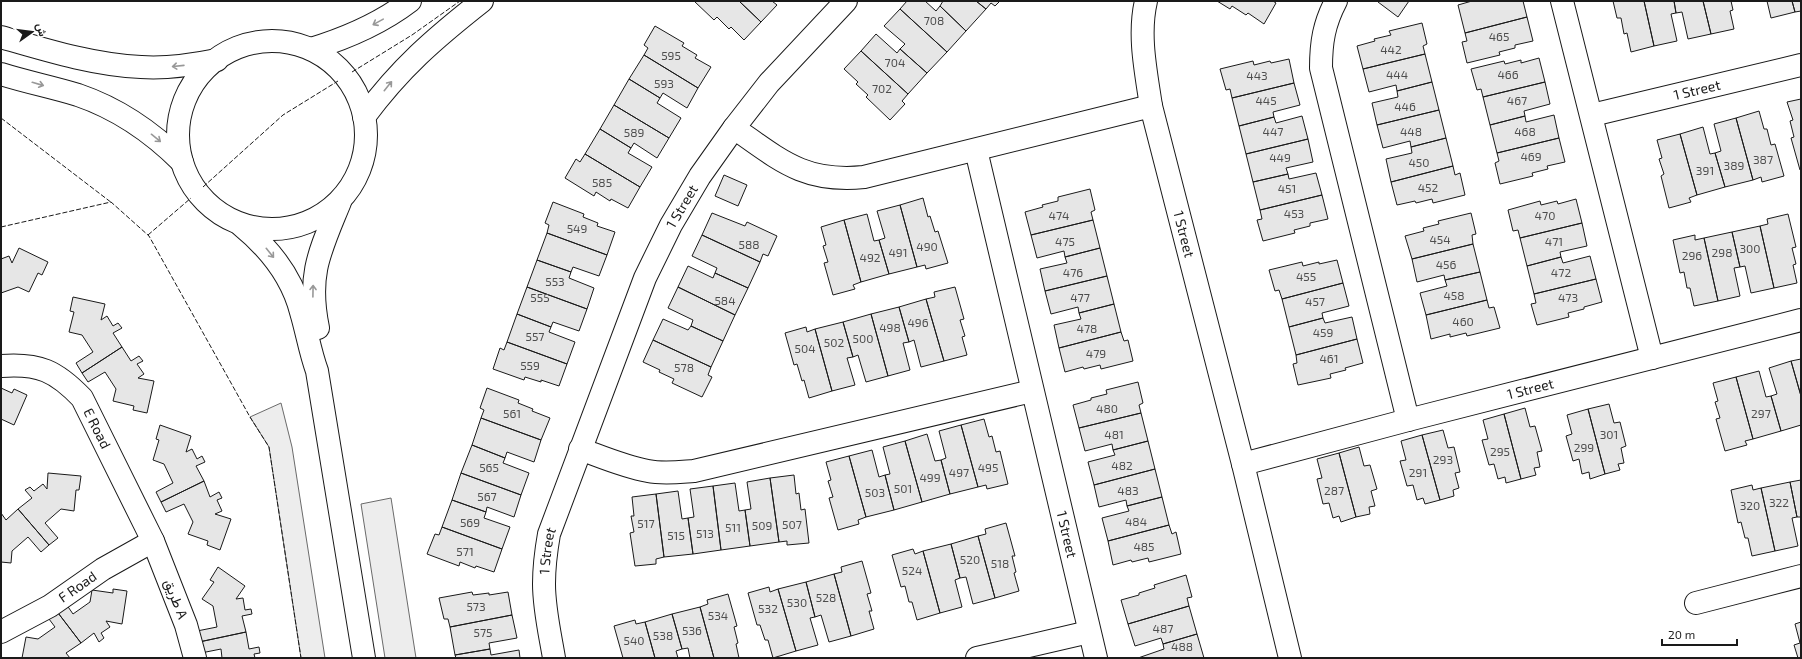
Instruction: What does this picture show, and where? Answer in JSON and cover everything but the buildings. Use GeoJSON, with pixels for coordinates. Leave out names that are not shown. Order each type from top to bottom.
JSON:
{"type":"FeatureCollection","features":[{"type":"Feature","properties":{"kind":"street"},"geometry":{"type":"LineString","coordinates":[[311,50],[377,23],[410,1]]}},
{"type":"Feature","properties":{"kind":"street"},"geometry":{"type":"LineString","coordinates":[[364,117],[394,79],[410,62],[433,40],[482,1]]}},
{"type":"Feature","properties":{"kind":"street","name":"1 Street"},"geometry":{"type":"LineString","coordinates":[[554,658],[546,610],[544,584],[545,559],[550,534],[557,510],[645,278],[671,225],[700,176],[734,128],[769,83],[846,1]]}},
{"type":"Feature","properties":{"kind":"street","name":"1 Street"},"geometry":{"type":"LineString","coordinates":[[1146,1],[1142,18],[1145,63],[1151,106],[1243,464],[1290,658]]}},
{"type":"Feature","properties":{"kind":"street"},"geometry":{"type":"LineString","coordinates":[[1336,1],[1328,16],[1321,42],[1321,68],[1408,420]]}},
{"type":"Feature","properties":{"kind":"street"},"geometry":{"type":"LineString","coordinates":[[1562,1],[1592,115],[1652,358]]}},
{"type":"Feature","properties":{"kind":"street"},"geometry":{"type":"LineString","coordinates":[[1,37],[116,65],[167,67],[192,65],[217,60]]}},
{"type":"Feature","properties":{"kind":"street"},"geometry":{"type":"LineString","coordinates":[[242,226],[277,230],[296,227],[312,221],[328,212],[341,200],[352,186],[360,170],[365,153],[366,135],[364,117],[359,100],[347,79],[340,70],[326,58],[311,50],[294,44],[276,41],[258,42],[241,46],[217,60],[198,78],[189,93],[182,110],[179,127],[179,145],[182,162],[189,179],[199,194],[211,207],[242,226],[268,250],[288,279],[300,306],[307,340],[317,371],[364,658]]}},
{"type":"Feature","properties":{"kind":"street","name":"1 Street"},"geometry":{"type":"LineString","coordinates":[[1592,115],[1801,65]]}},
{"type":"Feature","properties":{"kind":"street"},"geometry":{"type":"LineString","coordinates":[[1,74],[77,95],[101,104],[145,129],[182,162]]}},
{"type":"Feature","properties":{"kind":"street"},"geometry":{"type":"LineString","coordinates":[[734,128],[782,161],[801,171],[822,177],[843,179],[864,178],[1151,106]]}},
{"type":"Feature","properties":{"kind":"street","name":"1 Street"},"geometry":{"type":"LineString","coordinates":[[976,150],[1096,658]]}},
{"type":"Feature","properties":{"kind":"street"},"geometry":{"type":"LineString","coordinates":[[317,371],[320,351],[313,305],[314,277],[321,248],[341,200]]}},
{"type":"Feature","properties":{"kind":"street","name":"1 Street"},"geometry":{"type":"LineString","coordinates":[[1243,464],[1408,420],[1801,320]]}},
{"type":"Feature","properties":{"kind":"street","name":"E Road"},"geometry":{"type":"LineString","coordinates":[[1,366],[22,364],[45,369],[65,381],[82,398],[153,541]]}},
{"type":"Feature","properties":{"kind":"street"},"geometry":{"type":"LineString","coordinates":[[580,449],[626,465],[649,471],[671,473],[694,471],[1032,391]]}},
{"type":"Feature","properties":{"kind":"street","name":"F Road"},"geometry":{"type":"LineString","coordinates":[[1,632],[50,606],[103,569],[153,541]]}},
{"type":"Feature","properties":{"kind":"street","name":"طريق A"},"geometry":{"type":"LineString","coordinates":[[153,541],[186,625],[195,658]]}},
{"type":"Feature","properties":{"kind":"street"},"geometry":{"type":"LineString","coordinates":[[1696,603],[1801,576]]}},
{"type":"Feature","properties":{"kind":"street"},"geometry":{"type":"LineString","coordinates":[[977,658],[1089,632]]}},
{"type":"Feature","properties":{"kind":"shaded area"},"geometry":{"type":"Polygon","coordinates":[[[281,403],[292,447],[325,658],[301,658],[269,447],[250,417],[281,403]]]}},
{"type":"Feature","properties":{"kind":"shaded area"},"geometry":{"type":"Polygon","coordinates":[[[391,498],[416,658],[385,658],[361,504],[391,498]]]}},
{"type":"Feature","properties":{"kind":"fence"},"geometry":{"type":"LineString","coordinates":[[352,72],[412,35],[460,1]]}},
{"type":"Feature","properties":{"kind":"fence"},"geometry":{"type":"LineString","coordinates":[[203,187],[283,115],[338,81]]}},
{"type":"Feature","properties":{"kind":"fence"},"geometry":{"type":"LineString","coordinates":[[1,118],[112,203]]}},
{"type":"Feature","properties":{"kind":"fence"},"geometry":{"type":"LineString","coordinates":[[148,235],[191,198]]}},
{"type":"Feature","properties":{"kind":"fence"},"geometry":{"type":"LineString","coordinates":[[1,227],[111,202],[149,236],[250,417],[269,447],[301,658]]}}]}
